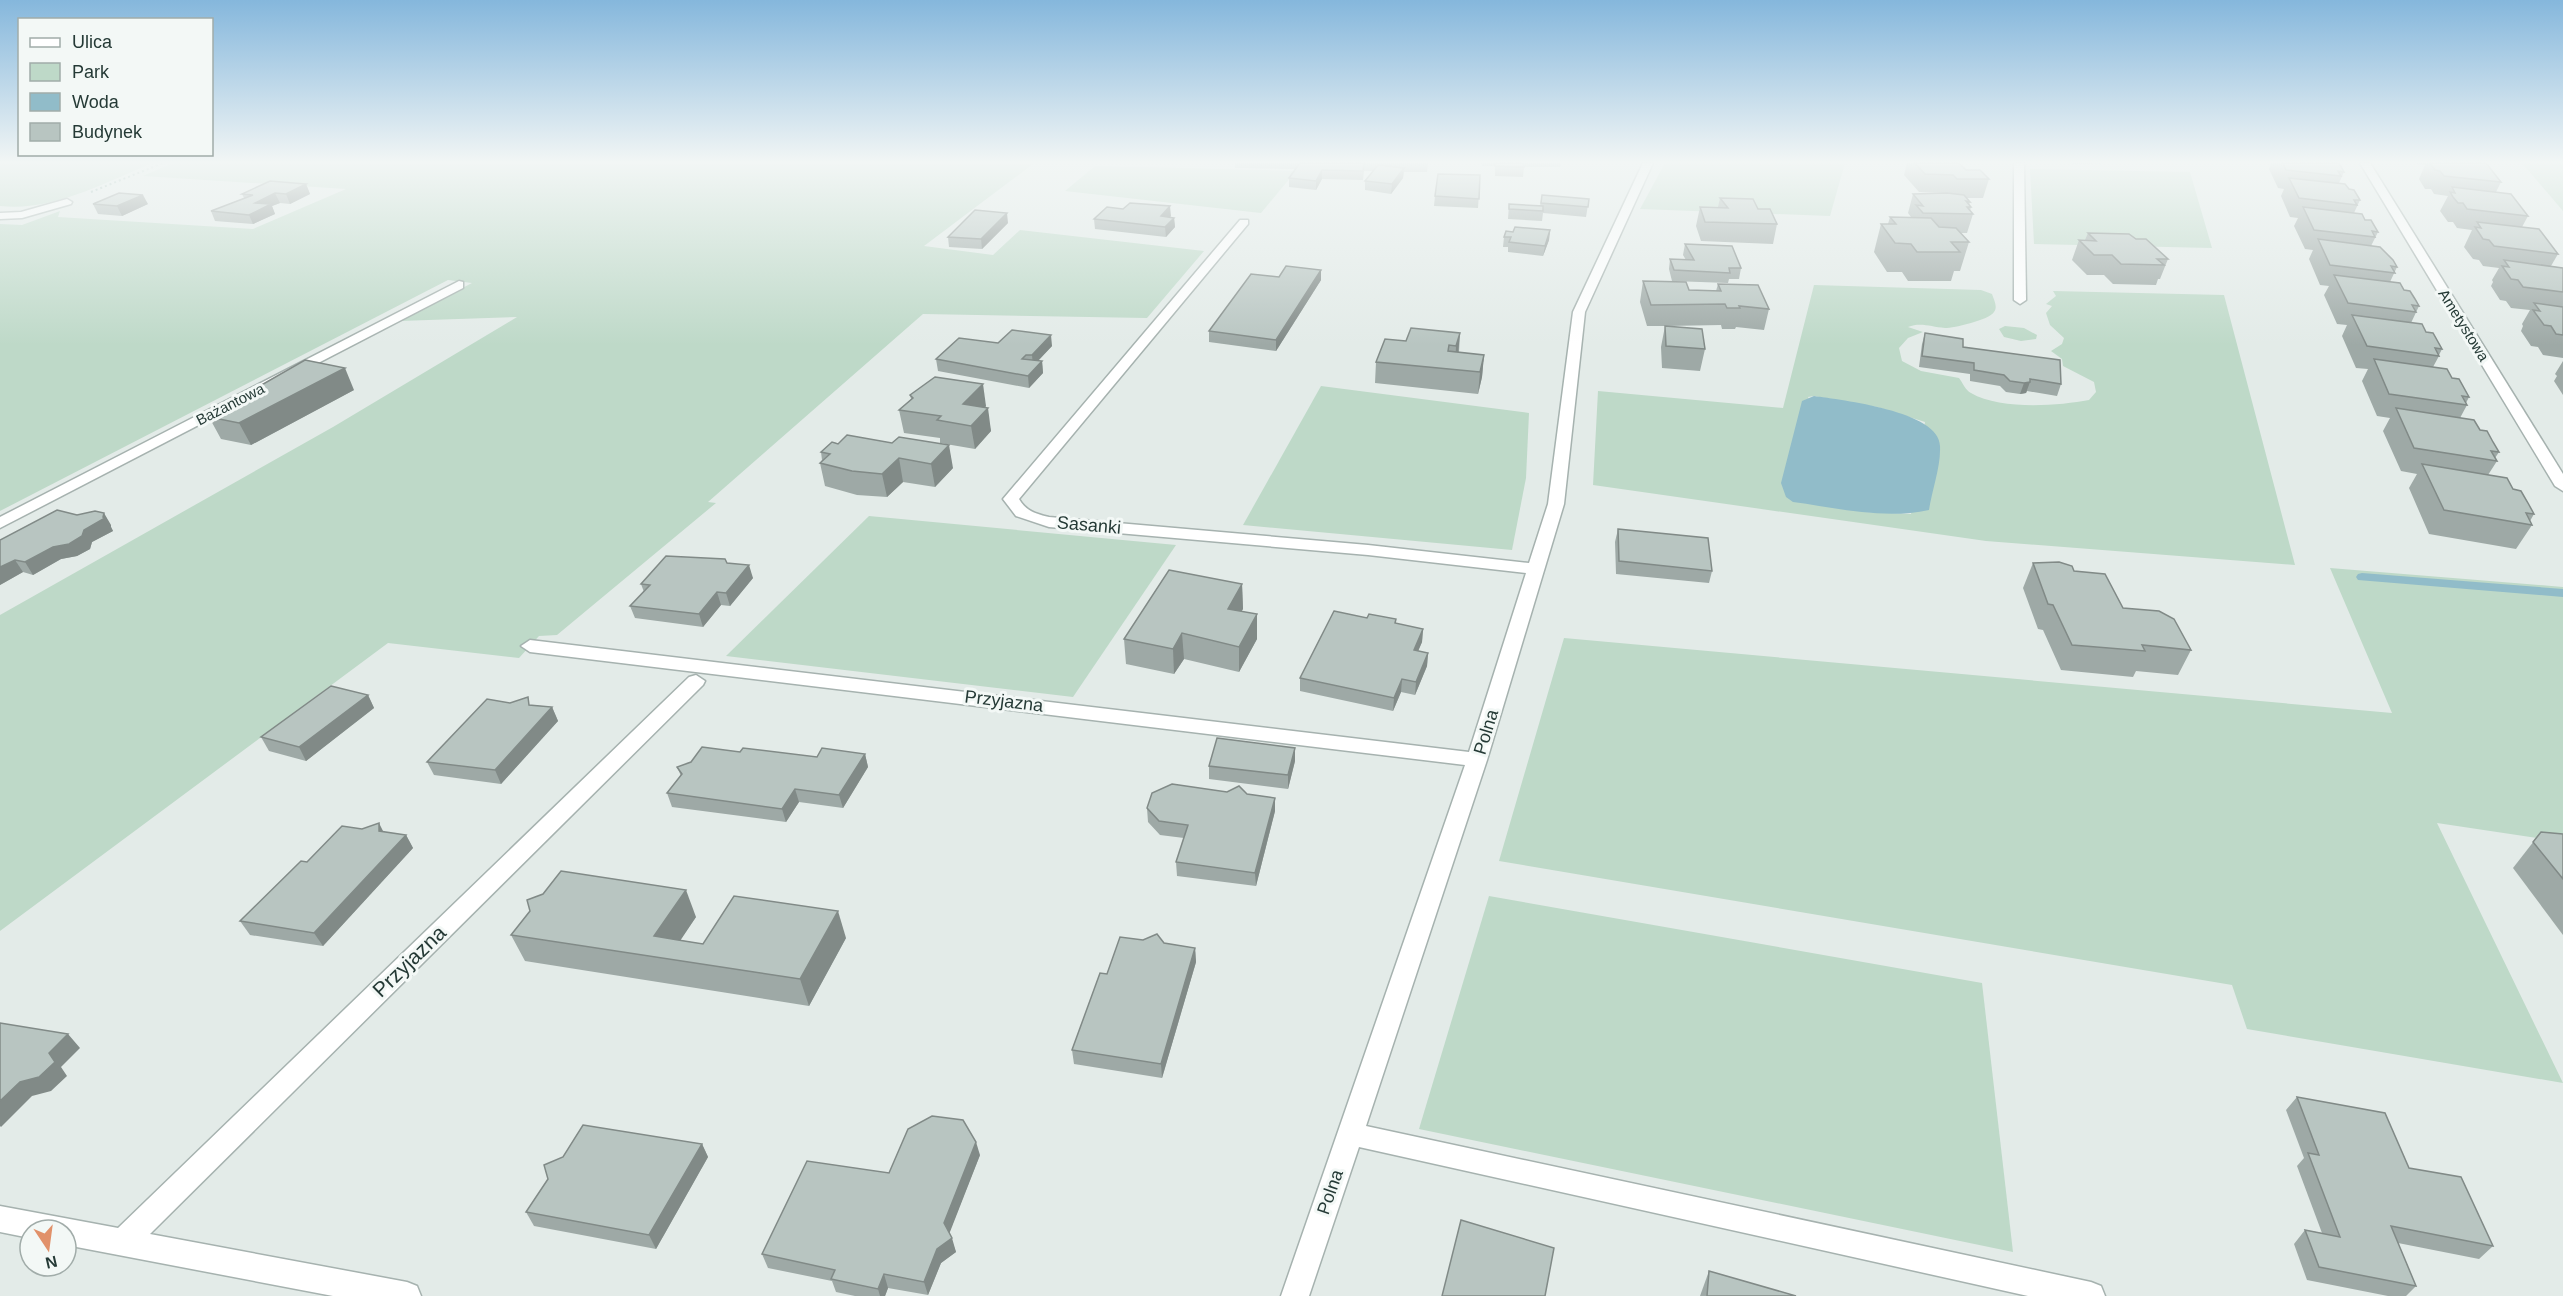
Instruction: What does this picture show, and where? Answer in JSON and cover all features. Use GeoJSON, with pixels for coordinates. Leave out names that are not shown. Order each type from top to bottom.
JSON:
{"type":"FeatureCollection","features":[{"type":"Feature","properties":{"kind":"street","name":"Sasanki"},"geometry":{"type":"LineString","coordinates":[[1243,223],[1011,500],[1014,506],[1029,517],[1049,522],[1368,550],[1537,569]]}},
{"type":"Feature","properties":{"kind":"street","name":"Polna"},"geometry":{"type":"LineString","coordinates":[[1295,1296],[1477,760],[1537,569],[1556,504],[1579,312],[1620,223]]}},
{"type":"Feature","properties":{"kind":"street"},"geometry":{"type":"LineString","coordinates":[[2019,223],[2020,300]]}},
{"type":"Feature","properties":{"kind":"street","name":"Ametystowa"},"geometry":{"type":"LineString","coordinates":[[2402,223],[2563,486]]}},
{"type":"Feature","properties":{"kind":"street","name":"Bażantowa"},"geometry":{"type":"LineString","coordinates":[[0,523],[459,285]]}},
{"type":"Feature","properties":{"kind":"street","name":"Przyjazna"},"geometry":{"type":"LineString","coordinates":[[530,646],[1477,760]]}},
{"type":"Feature","properties":{"kind":"street","name":"Przyjazna"},"geometry":{"type":"LineString","coordinates":[[123,1242],[696,681]]}},
{"type":"Feature","properties":{"kind":"street"},"geometry":{"type":"LineString","coordinates":[[1350,1134],[2091,1296]]}},
{"type":"Feature","properties":{"kind":"street"},"geometry":{"type":"LineString","coordinates":[[0,1220],[18,1223]]}},
{"type":"Feature","properties":{"kind":"street"},"geometry":{"type":"LineString","coordinates":[[78,1234],[407,1296]]}},
{"type":"Feature","properties":{"kind":"green space"},"geometry":{"type":"Polygon","coordinates":[[[163,223],[253,229],[266,223],[954,223],[924,246],[993,255],[1020,230],[1204,251],[1147,318],[923,314],[708,502],[716,503],[557,635],[539,636],[519,658],[388,643],[0,931],[0,615],[333,427],[517,317],[399,321],[472,283],[448,280],[0,511],[0,224],[163,223]]]}},
{"type":"Feature","properties":{"kind":"green space"},"geometry":{"type":"Polygon","coordinates":[[[2033,223],[2205,223],[2212,248],[2034,244],[2033,223]]]}},
{"type":"Feature","properties":{"kind":"green space"},"geometry":{"type":"Polygon","coordinates":[[[1814,285],[1981,290],[1992,294],[1996,308],[1991,315],[1979,321],[1949,328],[1922,325],[1908,327],[1923,332],[1908,338],[1899,348],[1902,361],[1921,371],[1959,378],[1969,392],[1983,398],[1997,402],[2029,405],[2089,400],[2096,392],[2094,382],[2063,366],[2062,359],[2051,351],[2062,344],[2064,338],[2050,325],[2046,313],[2052,306],[2046,304],[2056,296],[2053,291],[2224,295],[2295,565],[1986,541],[1593,485],[1598,391],[1783,408],[1814,285]],[[1814,396],[1808,397],[1865,512],[1911,514],[1925,422],[1877,407],[1814,396]]]}},
{"type":"Feature","properties":{"kind":"green space"},"geometry":{"type":"Polygon","coordinates":[[[2005,326],[2024,328],[2037,335],[2036,339],[2021,341],[2004,337],[1999,329],[2005,326]]]}},
{"type":"Feature","properties":{"kind":"green space"},"geometry":{"type":"Polygon","coordinates":[[[1321,386],[1529,413],[1526,478],[1512,550],[1243,525],[1321,386]]]}},
{"type":"Feature","properties":{"kind":"green space"},"geometry":{"type":"Polygon","coordinates":[[[869,516],[1176,545],[1073,697],[726,656],[869,516]]]}},
{"type":"Feature","properties":{"kind":"green space"},"geometry":{"type":"Polygon","coordinates":[[[2330,568],[2563,587],[2563,842],[2437,823],[2563,1083],[2247,1029],[2232,985],[1499,861],[1564,638],[2392,713],[2330,568]]]}},
{"type":"Feature","properties":{"kind":"green space"},"geometry":{"type":"Polygon","coordinates":[[[1489,896],[1982,983],[2013,1252],[1419,1129],[1489,896]]]}},
{"type":"Feature","properties":{"kind":"water"},"geometry":{"type":"Polygon","coordinates":[[[1814,396],[1887,409],[1924,424],[1936,434],[1940,454],[1929,510],[1895,514],[1861,512],[1793,502],[1786,497],[1781,483],[1802,401],[1814,396]]]}},
{"type":"Feature","properties":{"kind":"building"},"geometry":{"type":"Polygon","coordinates":[[[962,223],[997,223],[981,239],[948,237],[962,223]]]}},
{"type":"Feature","properties":{"kind":"building"},"geometry":{"type":"Polygon","coordinates":[[[1134,223],[1169,223],[1165,227],[1134,223]]]}},
{"type":"Feature","properties":{"kind":"building"},"geometry":{"type":"Polygon","coordinates":[[[1936,223],[1939,227],[1956,228],[1969,242],[1951,242],[1960,252],[1917,252],[1911,244],[1895,243],[1881,224],[1936,223]]]}},
{"type":"Feature","properties":{"kind":"building"},"geometry":{"type":"Polygon","coordinates":[[[2311,223],[2373,223],[2378,232],[2372,231],[2375,237],[2314,230],[2311,223]]]}},
{"type":"Feature","properties":{"kind":"building"},"geometry":{"type":"Polygon","coordinates":[[[2478,223],[2539,229],[2558,254],[2494,246],[2489,240],[2483,239],[2475,227],[2481,228],[2478,223]]]}},
{"type":"Feature","properties":{"kind":"building"},"geometry":{"type":"Polygon","coordinates":[[[1515,227],[1550,230],[1545,246],[1509,242],[1511,237],[1504,237],[1506,231],[1513,232],[1515,227]]]}},
{"type":"Feature","properties":{"kind":"building"},"geometry":{"type":"Polygon","coordinates":[[[2088,233],[2129,234],[2136,239],[2146,239],[2168,259],[2157,259],[2164,265],[2121,264],[2112,255],[2094,255],[2079,240],[2096,241],[2088,233]]]}},
{"type":"Feature","properties":{"kind":"building"},"geometry":{"type":"Polygon","coordinates":[[[2318,239],[2380,247],[2393,260],[2397,267],[2391,266],[2395,273],[2330,265],[2318,239]]]}},
{"type":"Feature","properties":{"kind":"building"},"geometry":{"type":"Polygon","coordinates":[[[1685,244],[1732,246],[1741,268],[1729,268],[1730,273],[1674,270],[1670,259],[1694,260],[1685,244]]]}},
{"type":"Feature","properties":{"kind":"building"},"geometry":{"type":"Polygon","coordinates":[[[2504,260],[2563,268],[2563,292],[2523,287],[2518,280],[2511,279],[2502,266],[2509,267],[2504,260]]]}},
{"type":"Feature","properties":{"kind":"building"},"geometry":{"type":"Polygon","coordinates":[[[1286,266],[1321,270],[1276,340],[1209,331],[1251,274],[1279,277],[1286,266]]]}},
{"type":"Feature","properties":{"kind":"building"},"geometry":{"type":"Polygon","coordinates":[[[2334,275],[2400,283],[2404,290],[2410,291],[2419,306],[2412,305],[2416,312],[2348,303],[2334,275]]]}},
{"type":"Feature","properties":{"kind":"building"},"geometry":{"type":"Polygon","coordinates":[[[1643,281],[1686,282],[1689,290],[1721,291],[1718,284],[1758,285],[1769,309],[1739,306],[1740,308],[1727,308],[1725,304],[1651,305],[1643,281]]]}},
{"type":"Feature","properties":{"kind":"building"},"geometry":{"type":"Polygon","coordinates":[[[2534,303],[2563,307],[2563,335],[2556,334],[2551,326],[2544,325],[2533,310],[2540,311],[2534,303]]]}},
{"type":"Feature","properties":{"kind":"building"},"geometry":{"type":"Polygon","coordinates":[[[2352,315],[2422,324],[2426,332],[2433,333],[2442,349],[2435,348],[2439,356],[2367,346],[2352,315]]]}},
{"type":"Feature","properties":{"kind":"building"},"geometry":{"type":"Polygon","coordinates":[[[1665,326],[1702,329],[1705,349],[1666,346],[1665,326]]]}},
{"type":"Feature","properties":{"kind":"building"},"geometry":{"type":"Polygon","coordinates":[[[1411,328],[1460,333],[1456,346],[1449,345],[1448,351],[1484,355],[1480,372],[1376,362],[1385,339],[1406,341],[1411,328]]]}},
{"type":"Feature","properties":{"kind":"building"},"geometry":{"type":"Polygon","coordinates":[[[1012,330],[1051,335],[1032,355],[1026,355],[1022,359],[1042,361],[1028,376],[936,359],[959,338],[998,343],[1012,330]]]}},
{"type":"Feature","properties":{"kind":"building"},"geometry":{"type":"Polygon","coordinates":[[[1925,333],[1963,339],[1963,347],[2060,360],[2061,384],[2030,379],[2030,382],[2024,383],[2010,381],[2004,375],[1974,370],[1974,363],[1922,356],[1925,333]]]}},
{"type":"Feature","properties":{"kind":"building"},"geometry":{"type":"Polygon","coordinates":[[[2374,359],[2447,369],[2452,378],[2459,379],[2469,397],[2462,396],[2467,405],[2389,394],[2374,359]]]}},
{"type":"Feature","properties":{"kind":"building"},"geometry":{"type":"Polygon","coordinates":[[[305,360],[345,368],[239,423],[209,417],[263,388],[258,387],[305,360]]]}},
{"type":"Feature","properties":{"kind":"building"},"geometry":{"type":"Polygon","coordinates":[[[935,377],[983,384],[963,404],[988,408],[971,426],[937,420],[941,416],[899,410],[913,398],[910,395],[935,377]]]}},
{"type":"Feature","properties":{"kind":"building"},"geometry":{"type":"Polygon","coordinates":[[[2396,408],[2474,420],[2480,430],[2487,431],[2499,452],[2491,451],[2497,461],[2414,448],[2396,408]]]}},
{"type":"Feature","properties":{"kind":"building"},"geometry":{"type":"Polygon","coordinates":[[[847,435],[892,443],[899,437],[949,445],[931,464],[899,458],[882,474],[852,471],[820,463],[830,454],[821,452],[832,442],[838,444],[847,435]]]}},
{"type":"Feature","properties":{"kind":"building"},"geometry":{"type":"Polygon","coordinates":[[[2422,464],[2507,478],[2513,489],[2521,491],[2534,514],[2526,513],[2532,525],[2444,510],[2422,464]]]}},
{"type":"Feature","properties":{"kind":"building"},"geometry":{"type":"Polygon","coordinates":[[[57,510],[77,515],[95,511],[104,513],[105,518],[84,530],[82,536],[69,544],[53,547],[25,562],[15,560],[0,567],[0,540],[57,510]]]}},
{"type":"Feature","properties":{"kind":"building"},"geometry":{"type":"Polygon","coordinates":[[[1618,529],[1708,538],[1712,571],[1619,561],[1618,529]]]}},
{"type":"Feature","properties":{"kind":"building"},"geometry":{"type":"Polygon","coordinates":[[[666,556],[725,559],[727,563],[749,565],[726,593],[717,592],[699,614],[630,606],[650,585],[641,584],[666,556]]]}},
{"type":"Feature","properties":{"kind":"building"},"geometry":{"type":"Polygon","coordinates":[[[2059,562],[2072,566],[2074,571],[2105,574],[2123,608],[2159,611],[2174,619],[2191,650],[2142,645],[2145,651],[2072,645],[2053,605],[2048,604],[2033,563],[2059,562]]]}},
{"type":"Feature","properties":{"kind":"building"},"geometry":{"type":"Polygon","coordinates":[[[1169,570],[1242,584],[1228,609],[1257,614],[1239,647],[1182,633],[1173,649],[1124,639],[1169,570]]]}},
{"type":"Feature","properties":{"kind":"building"},"geometry":{"type":"Polygon","coordinates":[[[1334,611],[1367,618],[1369,614],[1396,619],[1395,623],[1423,629],[1414,650],[1428,653],[1416,682],[1402,679],[1394,698],[1300,678],[1334,611]]]}},
{"type":"Feature","properties":{"kind":"building"},"geometry":{"type":"Polygon","coordinates":[[[331,686],[368,695],[299,747],[261,737],[331,686]]]}},
{"type":"Feature","properties":{"kind":"building"},"geometry":{"type":"Polygon","coordinates":[[[528,697],[529,705],[552,707],[495,770],[427,762],[487,699],[510,703],[528,697]]]}},
{"type":"Feature","properties":{"kind":"building"},"geometry":{"type":"Polygon","coordinates":[[[1217,738],[1295,748],[1288,775],[1209,766],[1217,738]]]}},
{"type":"Feature","properties":{"kind":"building"},"geometry":{"type":"Polygon","coordinates":[[[702,747],[740,752],[743,748],[817,757],[822,748],[865,754],[839,795],[795,789],[782,809],[667,793],[682,774],[677,767],[691,762],[702,747]]]}},
{"type":"Feature","properties":{"kind":"building"},"geometry":{"type":"Polygon","coordinates":[[[1172,784],[1227,792],[1239,786],[1247,794],[1275,798],[1255,873],[1176,862],[1188,825],[1159,821],[1147,808],[1152,793],[1172,784]]]}},
{"type":"Feature","properties":{"kind":"building"},"geometry":{"type":"Polygon","coordinates":[[[379,823],[379,831],[406,835],[314,933],[240,921],[301,861],[307,862],[342,826],[362,829],[379,823]]]}},
{"type":"Feature","properties":{"kind":"building"},"geometry":{"type":"Polygon","coordinates":[[[2541,832],[2563,834],[2563,879],[2533,842],[2541,832]]]}},
{"type":"Feature","properties":{"kind":"building"},"geometry":{"type":"Polygon","coordinates":[[[561,871],[686,890],[654,936],[703,944],[734,896],[838,911],[800,979],[511,935],[530,911],[527,900],[543,894],[561,871]]]}},
{"type":"Feature","properties":{"kind":"building"},"geometry":{"type":"Polygon","coordinates":[[[1157,934],[1164,943],[1195,948],[1161,1064],[1072,1050],[1100,973],[1107,974],[1120,937],[1143,940],[1157,934]]]}},
{"type":"Feature","properties":{"kind":"building"},"geometry":{"type":"Polygon","coordinates":[[[0,1023],[68,1034],[49,1053],[55,1062],[39,1077],[20,1082],[0,1101],[0,1023]]]}},
{"type":"Feature","properties":{"kind":"building"},"geometry":{"type":"Polygon","coordinates":[[[2297,1097],[2385,1113],[2409,1168],[2461,1177],[2493,1246],[2391,1226],[2416,1286],[2319,1267],[2305,1230],[2340,1237],[2308,1153],[2319,1155],[2297,1097]]]}},
{"type":"Feature","properties":{"kind":"building"},"geometry":{"type":"Polygon","coordinates":[[[932,1116],[963,1120],[976,1142],[944,1223],[952,1238],[937,1249],[924,1282],[884,1274],[878,1289],[831,1279],[835,1270],[762,1254],[807,1161],[889,1173],[908,1129],[932,1116]]]}},
{"type":"Feature","properties":{"kind":"building"},"geometry":{"type":"Polygon","coordinates":[[[583,1125],[702,1144],[649,1235],[526,1212],[548,1179],[544,1165],[563,1157],[583,1125]]]}},
{"type":"Feature","properties":{"kind":"building"},"geometry":{"type":"Polygon","coordinates":[[[1461,1220],[1554,1248],[1545,1296],[1442,1296],[1461,1220]]]}},
{"type":"Feature","properties":{"kind":"building"},"geometry":{"type":"Polygon","coordinates":[[[1709,1271],[1796,1296],[1707,1296],[1709,1271]]]}},
{"type":"Feature","properties":{"kind":"waterway"},"geometry":{"type":"LineString","coordinates":[[2362,577],[2563,593]]}}]}
